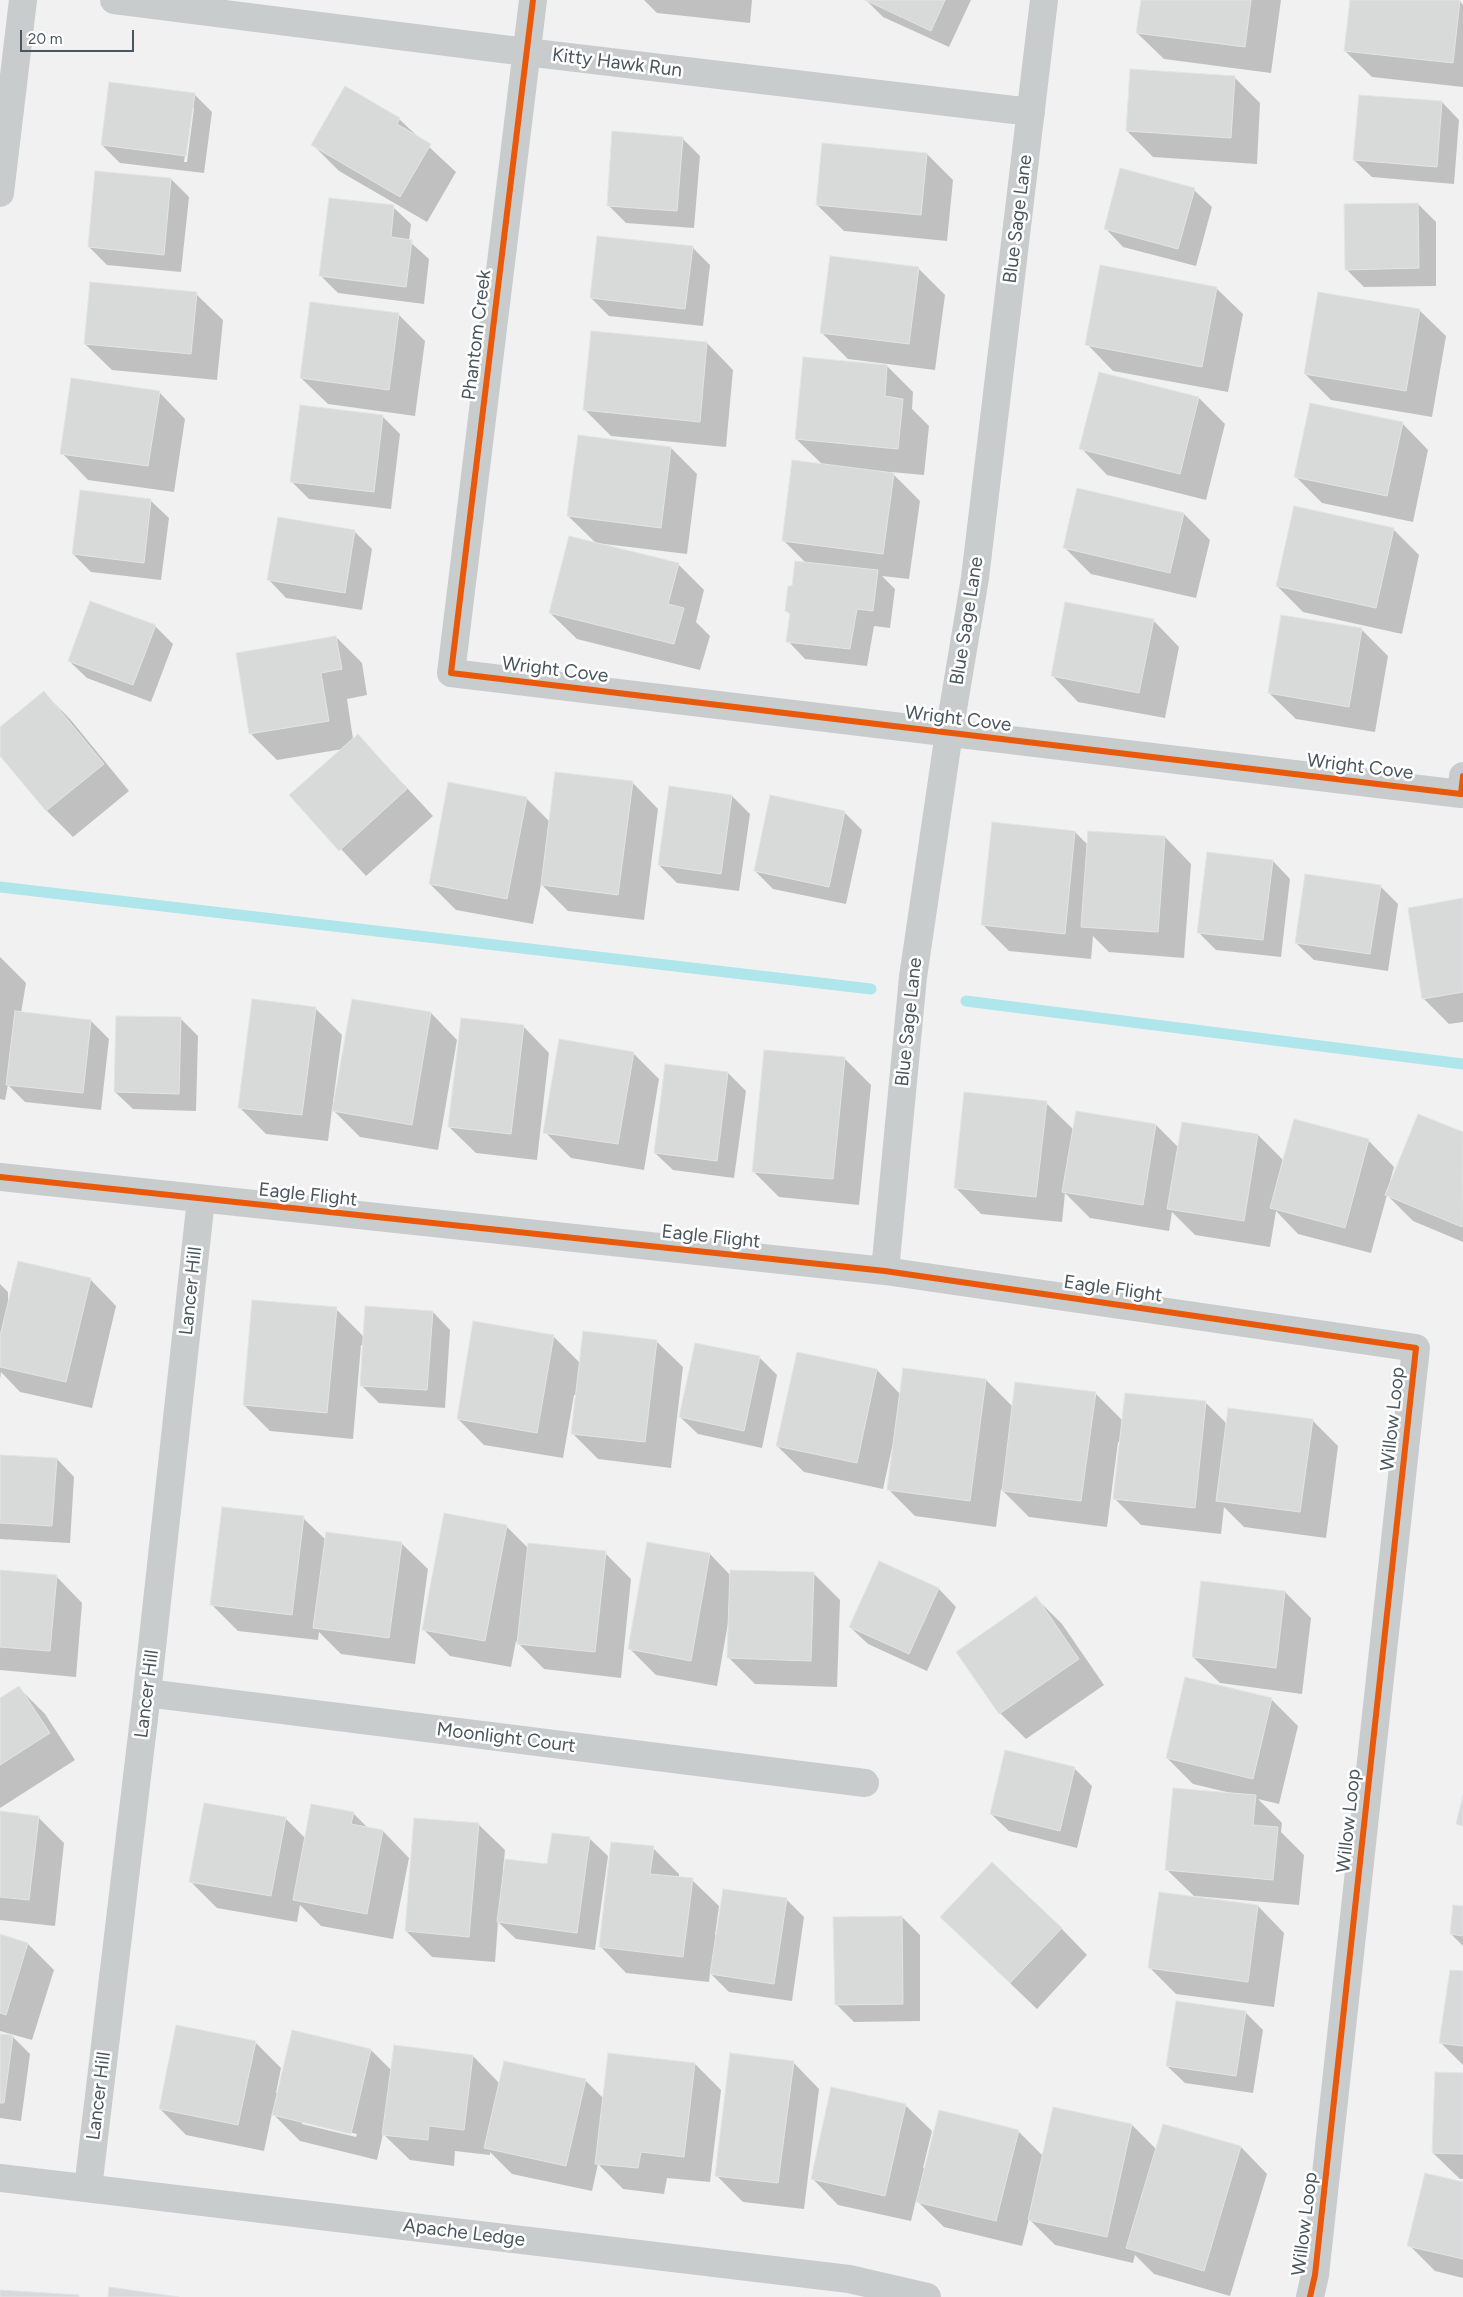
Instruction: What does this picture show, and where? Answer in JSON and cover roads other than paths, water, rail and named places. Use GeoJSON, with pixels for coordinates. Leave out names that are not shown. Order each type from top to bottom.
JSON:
{"type":"FeatureCollection","features":[{"type":"Feature","properties":{"kind":"street"},"geometry":{"type":"LineString","coordinates":[[0,193],[22,0]]}},
{"type":"Feature","properties":{"kind":"street","name":"Kitty Hawk Run"},"geometry":{"type":"LineString","coordinates":[[114,0],[526,52],[1031,112]]}},
{"type":"Feature","properties":{"kind":"street","name":"Phantom Creek"},"geometry":{"type":"LineString","coordinates":[[451,673],[533,0]]}},
{"type":"Feature","properties":{"kind":"street","name":"Blue Sage Lane"},"geometry":{"type":"LineString","coordinates":[[884,1271],[913,977],[949,733],[975,578],[1044,0]]}},
{"type":"Feature","properties":{"kind":"street","name":"Wright Cove"},"geometry":{"type":"LineString","coordinates":[[451,673],[949,733],[1462,785]]}},
{"type":"Feature","properties":{"kind":"street","name":"Eagle Flight"},"geometry":{"type":"LineString","coordinates":[[0,1177],[884,1271],[1416,1348]]}},
{"type":"Feature","properties":{"kind":"street","name":"Lancer Hill"},"geometry":{"type":"LineString","coordinates":[[88,2188],[147,1693],[201,1199]]}},
{"type":"Feature","properties":{"kind":"street","name":"Willow Loop"},"geometry":{"type":"LineString","coordinates":[[1310,2297],[1315,2275],[1416,1348]]}},
{"type":"Feature","properties":{"kind":"street","name":"Moonlight Court"},"geometry":{"type":"LineString","coordinates":[[147,1693],[864,1783]]}},
{"type":"Feature","properties":{"kind":"street","name":"Apache Ledge"},"geometry":{"type":"LineString","coordinates":[[0,2178],[849,2279],[928,2297]]}},
{"type":"Feature","properties":{"kind":"waterway"},"geometry":{"type":"LineString","coordinates":[[0,887],[871,989]]}},
{"type":"Feature","properties":{"kind":"waterway"},"geometry":{"type":"LineString","coordinates":[[966,1001],[1463,1064]]}}]}
